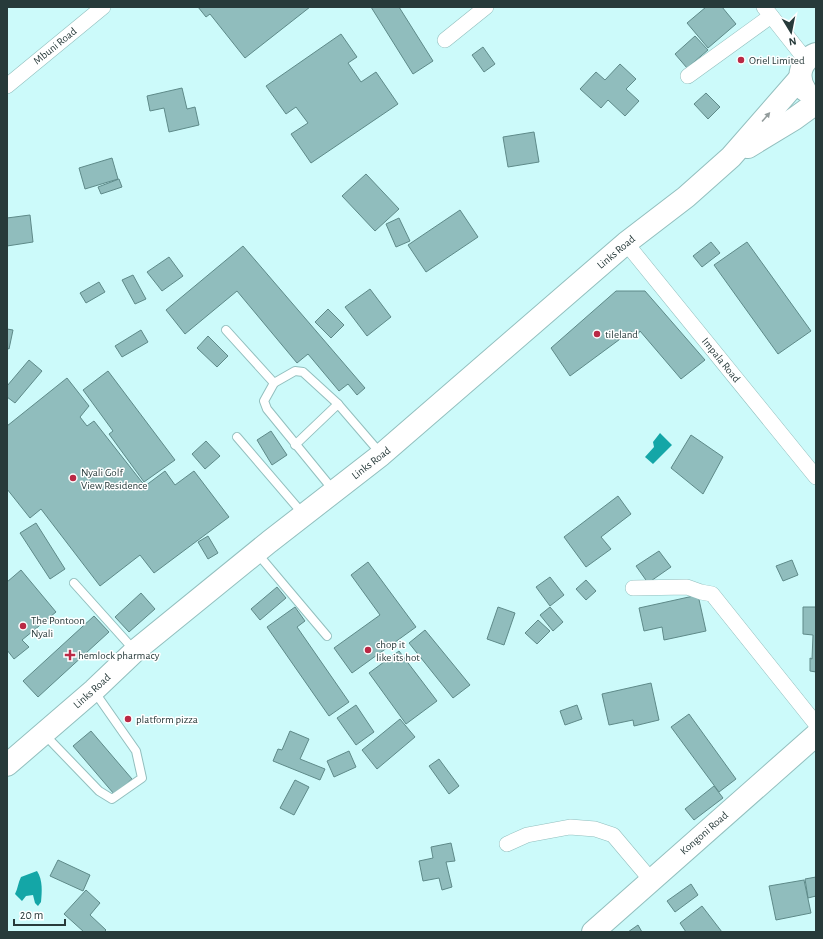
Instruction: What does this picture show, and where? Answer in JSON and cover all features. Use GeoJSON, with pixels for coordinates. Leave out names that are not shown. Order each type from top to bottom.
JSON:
{"type":"FeatureCollection","features":[{"type":"Feature","properties":{"kind":"main road"},"geometry":{"type":"LineString","coordinates":[[808,64],[802,85],[807,92],[816,97]]}},
{"type":"Feature","properties":{"kind":"main road"},"geometry":{"type":"LineString","coordinates":[[731,157],[808,64]]}},
{"type":"Feature","properties":{"kind":"main road"},"geometry":{"type":"LineString","coordinates":[[731,157],[794,119],[816,103]]}},
{"type":"Feature","properties":{"kind":"main road","name":"Links Road"},"geometry":{"type":"LineString","coordinates":[[7,765],[94,690],[135,651],[257,552],[381,455],[626,243],[686,197],[731,157]]}},
{"type":"Feature","properties":{"kind":"main road","name":"Kongoni Road"},"geometry":{"type":"LineString","coordinates":[[593,932],[816,735]]}},
{"type":"Feature","properties":{"kind":"street","name":"Mbuni Road"},"geometry":{"type":"LineString","coordinates":[[7,86],[103,7]]}},
{"type":"Feature","properties":{"kind":"street"},"geometry":{"type":"LineString","coordinates":[[445,40],[486,7]]}},
{"type":"Feature","properties":{"kind":"street"},"geometry":{"type":"LineString","coordinates":[[688,76],[767,12],[808,64]]}},
{"type":"Feature","properties":{"kind":"street","name":"Impala Road"},"geometry":{"type":"LineString","coordinates":[[626,243],[816,477]]}},
{"type":"Feature","properties":{"kind":"street"},"geometry":{"type":"LineString","coordinates":[[633,588],[687,587],[712,594],[816,724]]}},
{"type":"Feature","properties":{"kind":"street"},"geometry":{"type":"LineString","coordinates":[[507,844],[527,835],[570,827],[595,829],[613,835],[651,880]]}},
{"type":"Feature","properties":{"kind":"lane"},"geometry":{"type":"LineString","coordinates":[[226,330],[274,383]]}},
{"type":"Feature","properties":{"kind":"lane"},"geometry":{"type":"LineString","coordinates":[[334,491],[267,409],[264,401],[274,383],[295,371],[303,372],[338,404],[381,455]]}},
{"type":"Feature","properties":{"kind":"lane"},"geometry":{"type":"LineString","coordinates":[[295,445],[338,404]]}},
{"type":"Feature","properties":{"kind":"lane"},"geometry":{"type":"LineString","coordinates":[[237,437],[304,515]]}},
{"type":"Feature","properties":{"kind":"lane"},"geometry":{"type":"LineString","coordinates":[[257,552],[327,636]]}},
{"type":"Feature","properties":{"kind":"lane"},"geometry":{"type":"LineString","coordinates":[[74,583],[135,651]]}},
{"type":"Feature","properties":{"kind":"lane"},"geometry":{"type":"LineString","coordinates":[[43,734],[99,791],[112,799],[142,778],[136,751],[94,690]]}},
{"type":"Feature","properties":{"kind":"water"},"geometry":{"type":"Polygon","coordinates":[[[660,433],[672,445],[653,464],[645,457],[654,447],[653,442],[660,433]]]}},
{"type":"Feature","properties":{"kind":"water"},"geometry":{"type":"Polygon","coordinates":[[[37,871],[42,890],[41,902],[38,906],[35,903],[33,895],[26,896],[22,901],[15,894],[21,877],[37,871]]]}},
{"type":"Feature","properties":{"kind":"building"},"geometry":{"type":"Polygon","coordinates":[[[198,7],[310,7],[245,58],[210,14],[206,17],[198,7]]]}},
{"type":"Feature","properties":{"kind":"building"},"geometry":{"type":"Polygon","coordinates":[[[371,7],[399,7],[433,61],[413,74],[371,7]]]}},
{"type":"Feature","properties":{"kind":"building"},"geometry":{"type":"Polygon","coordinates":[[[706,7],[722,7],[736,24],[708,48],[687,23],[706,7]]]}},
{"type":"Feature","properties":{"kind":"building"},"geometry":{"type":"Polygon","coordinates":[[[341,34],[357,57],[348,63],[361,82],[376,72],[398,104],[311,163],[291,134],[308,123],[296,107],[286,114],[266,86],[341,34]]]}},
{"type":"Feature","properties":{"kind":"building"},"geometry":{"type":"Polygon","coordinates":[[[695,36],[708,50],[687,68],[675,54],[695,36]]]}},
{"type":"Feature","properties":{"kind":"building"},"geometry":{"type":"Polygon","coordinates":[[[483,47],[495,64],[484,72],[472,55],[483,47]]]}},
{"type":"Feature","properties":{"kind":"building"},"geometry":{"type":"Polygon","coordinates":[[[620,64],[636,79],[626,89],[639,101],[625,116],[608,100],[601,108],[580,89],[596,72],[605,80],[620,64]]]}},
{"type":"Feature","properties":{"kind":"building"},"geometry":{"type":"Polygon","coordinates":[[[182,88],[187,109],[195,107],[199,125],[169,132],[164,108],[150,111],[147,96],[182,88]]]}},
{"type":"Feature","properties":{"kind":"building"},"geometry":{"type":"Polygon","coordinates":[[[706,93],[720,107],[708,119],[694,104],[706,93]]]}},
{"type":"Feature","properties":{"kind":"building"},"geometry":{"type":"Polygon","coordinates":[[[534,132],[539,162],[508,167],[503,137],[534,132]]]}},
{"type":"Feature","properties":{"kind":"building"},"geometry":{"type":"Polygon","coordinates":[[[112,158],[118,179],[85,189],[79,168],[112,158]]]}},
{"type":"Feature","properties":{"kind":"building"},"geometry":{"type":"Polygon","coordinates":[[[366,174],[399,209],[375,231],[342,196],[366,174]]]}},
{"type":"Feature","properties":{"kind":"building"},"geometry":{"type":"Polygon","coordinates":[[[119,179],[122,187],[101,194],[98,187],[119,179]]]}},
{"type":"Feature","properties":{"kind":"building"},"geometry":{"type":"Polygon","coordinates":[[[460,210],[478,237],[426,272],[408,245],[460,210]]]}},
{"type":"Feature","properties":{"kind":"building"},"geometry":{"type":"Polygon","coordinates":[[[30,215],[33,242],[7,246],[7,218],[30,215]]]}},
{"type":"Feature","properties":{"kind":"building"},"geometry":{"type":"Polygon","coordinates":[[[399,218],[410,241],[396,247],[386,224],[399,218]]]}},
{"type":"Feature","properties":{"kind":"building"},"geometry":{"type":"Polygon","coordinates":[[[711,242],[720,253],[702,267],[693,256],[711,242]]]}},
{"type":"Feature","properties":{"kind":"building"},"geometry":{"type":"Polygon","coordinates":[[[747,242],[811,331],[778,354],[714,265],[747,242]]]}},
{"type":"Feature","properties":{"kind":"building"},"geometry":{"type":"Polygon","coordinates":[[[243,246],[365,388],[357,395],[348,384],[339,391],[308,354],[297,363],[237,291],[185,334],[166,310],[243,246]]]}},
{"type":"Feature","properties":{"kind":"building"},"geometry":{"type":"Polygon","coordinates":[[[169,257],[183,276],[162,291],[147,272],[169,257]]]}},
{"type":"Feature","properties":{"kind":"building"},"geometry":{"type":"Polygon","coordinates":[[[133,275],[146,299],[135,304],[122,280],[133,275]]]}},
{"type":"Feature","properties":{"kind":"building"},"geometry":{"type":"Polygon","coordinates":[[[99,282],[105,292],[86,303],[80,293],[99,282]]]}},
{"type":"Feature","properties":{"kind":"building"},"geometry":{"type":"Polygon","coordinates":[[[370,289],[391,317],[367,336],[345,307],[370,289]]]}},
{"type":"Feature","properties":{"kind":"building","name":"tileland"},"geometry":{"type":"Polygon","coordinates":[[[616,291],[645,291],[705,360],[681,379],[640,331],[636,337],[631,331],[570,376],[551,348],[616,291]]]}},
{"type":"Feature","properties":{"kind":"building"},"geometry":{"type":"Polygon","coordinates":[[[328,309],[344,325],[331,338],[315,322],[328,309]]]}},
{"type":"Feature","properties":{"kind":"building"},"geometry":{"type":"Polygon","coordinates":[[[7,329],[13,330],[9,349],[7,348],[7,329]]]}},
{"type":"Feature","properties":{"kind":"building"},"geometry":{"type":"Polygon","coordinates":[[[141,330],[148,342],[122,357],[115,346],[141,330]]]}},
{"type":"Feature","properties":{"kind":"building"},"geometry":{"type":"Polygon","coordinates":[[[208,336],[228,356],[217,367],[197,348],[208,336]]]}},
{"type":"Feature","properties":{"kind":"building"},"geometry":{"type":"Polygon","coordinates":[[[29,360],[42,371],[15,403],[7,397],[7,386],[29,360]]]}},
{"type":"Feature","properties":{"kind":"building"},"geometry":{"type":"Polygon","coordinates":[[[108,371],[175,460],[144,482],[109,434],[113,431],[83,390],[108,371]]]}},
{"type":"Feature","properties":{"kind":"building","name":"Nyali Golf View Residence"},"geometry":{"type":"Polygon","coordinates":[[[67,378],[89,406],[80,417],[87,426],[94,421],[145,486],[165,471],[175,485],[194,471],[229,517],[154,573],[140,555],[100,586],[41,509],[30,518],[7,489],[7,426],[67,378]]]}},
{"type":"Feature","properties":{"kind":"building"},"geometry":{"type":"Polygon","coordinates":[[[271,431],[287,455],[272,465],[257,440],[271,431]]]}},
{"type":"Feature","properties":{"kind":"building"},"geometry":{"type":"Polygon","coordinates":[[[691,435],[723,457],[703,494],[671,468],[691,435]]]}},
{"type":"Feature","properties":{"kind":"building"},"geometry":{"type":"Polygon","coordinates":[[[206,441],[220,456],[205,469],[192,454],[206,441]]]}},
{"type":"Feature","properties":{"kind":"building"},"geometry":{"type":"Polygon","coordinates":[[[618,496],[631,514],[601,537],[611,549],[586,567],[564,537],[618,496]]]}},
{"type":"Feature","properties":{"kind":"building"},"geometry":{"type":"Polygon","coordinates":[[[36,523],[65,569],[50,579],[20,533],[36,523]]]}},
{"type":"Feature","properties":{"kind":"building"},"geometry":{"type":"Polygon","coordinates":[[[208,536],[218,553],[208,559],[198,542],[208,536]]]}},
{"type":"Feature","properties":{"kind":"building"},"geometry":{"type":"Polygon","coordinates":[[[659,551],[671,567],[648,583],[636,566],[659,551]]]}},
{"type":"Feature","properties":{"kind":"building"},"geometry":{"type":"Polygon","coordinates":[[[792,560],[798,575],[783,581],[776,566],[792,560]]]}},
{"type":"Feature","properties":{"kind":"building"},"geometry":{"type":"Polygon","coordinates":[[[368,562],[416,627],[352,673],[334,648],[380,615],[351,575],[368,562]]]}},
{"type":"Feature","properties":{"kind":"building","name":"The Pontoon Nyali"},"geometry":{"type":"Polygon","coordinates":[[[21,570],[56,612],[22,640],[29,647],[14,659],[7,650],[7,582],[21,570]]]}},
{"type":"Feature","properties":{"kind":"building"},"geometry":{"type":"Polygon","coordinates":[[[550,577],[564,595],[550,606],[536,587],[550,577]]]}},
{"type":"Feature","properties":{"kind":"building"},"geometry":{"type":"Polygon","coordinates":[[[586,580],[596,591],[586,600],[576,589],[586,580]]]}},
{"type":"Feature","properties":{"kind":"building"},"geometry":{"type":"Polygon","coordinates":[[[277,587],[286,598],[260,620],[251,609],[277,587]]]}},
{"type":"Feature","properties":{"kind":"building"},"geometry":{"type":"Polygon","coordinates":[[[141,593],[155,609],[129,632],[115,617],[141,593]]]}},
{"type":"Feature","properties":{"kind":"building"},"geometry":{"type":"Polygon","coordinates":[[[698,595],[706,631],[664,640],[662,627],[644,631],[639,608],[698,595]]]}},
{"type":"Feature","properties":{"kind":"building"},"geometry":{"type":"Polygon","coordinates":[[[295,607],[305,621],[297,627],[349,702],[329,716],[267,627],[295,607]]]}},
{"type":"Feature","properties":{"kind":"building"},"geometry":{"type":"Polygon","coordinates":[[[498,607],[515,613],[504,645],[487,639],[498,607]]]}},
{"type":"Feature","properties":{"kind":"building"},"geometry":{"type":"Polygon","coordinates":[[[550,607],[563,622],[553,631],[540,615],[550,607]]]}},
{"type":"Feature","properties":{"kind":"building"},"geometry":{"type":"Polygon","coordinates":[[[803,607],[816,607],[816,672],[810,671],[813,635],[803,634],[803,607]]]}},
{"type":"Feature","properties":{"kind":"building"},"geometry":{"type":"Polygon","coordinates":[[[94,616],[109,632],[38,697],[23,681],[94,616]]]}},
{"type":"Feature","properties":{"kind":"building"},"geometry":{"type":"Polygon","coordinates":[[[538,620],[550,631],[537,644],[525,633],[538,620]]]}},
{"type":"Feature","properties":{"kind":"building"},"geometry":{"type":"Polygon","coordinates":[[[425,630],[470,685],[453,698],[409,643],[425,630]]]}},
{"type":"Feature","properties":{"kind":"building"},"geometry":{"type":"Polygon","coordinates":[[[399,651],[437,701],[406,724],[369,673],[399,651]]]}},
{"type":"Feature","properties":{"kind":"building"},"geometry":{"type":"Polygon","coordinates":[[[651,683],[659,720],[634,726],[633,720],[609,725],[602,694],[651,683]]]}},
{"type":"Feature","properties":{"kind":"building"},"geometry":{"type":"Polygon","coordinates":[[[356,705],[374,732],[356,745],[337,718],[356,705]]]}},
{"type":"Feature","properties":{"kind":"building"},"geometry":{"type":"Polygon","coordinates":[[[577,705],[582,719],[565,725],[560,711],[577,705]]]}},
{"type":"Feature","properties":{"kind":"building"},"geometry":{"type":"Polygon","coordinates":[[[689,714],[736,779],[719,792],[671,727],[689,714]]]}},
{"type":"Feature","properties":{"kind":"building"},"geometry":{"type":"Polygon","coordinates":[[[400,719],[415,737],[377,769],[362,750],[400,719]]]}},
{"type":"Feature","properties":{"kind":"building"},"geometry":{"type":"Polygon","coordinates":[[[91,731],[132,779],[114,794],[73,746],[91,731]]]}},
{"type":"Feature","properties":{"kind":"building"},"geometry":{"type":"Polygon","coordinates":[[[290,731],[309,739],[300,759],[325,769],[320,780],[273,761],[278,749],[282,750],[290,731]]]}},
{"type":"Feature","properties":{"kind":"building"},"geometry":{"type":"Polygon","coordinates":[[[349,751],[356,767],[334,777],[327,761],[349,751]]]}},
{"type":"Feature","properties":{"kind":"building"},"geometry":{"type":"Polygon","coordinates":[[[439,759],[459,786],[449,794],[429,766],[439,759]]]}},
{"type":"Feature","properties":{"kind":"building"},"geometry":{"type":"Polygon","coordinates":[[[295,780],[309,787],[294,815],[280,808],[295,780]]]}},
{"type":"Feature","properties":{"kind":"building"},"geometry":{"type":"Polygon","coordinates":[[[714,786],[723,798],[694,820],[685,809],[714,786]]]}},
{"type":"Feature","properties":{"kind":"building"},"geometry":{"type":"Polygon","coordinates":[[[451,843],[455,861],[446,862],[452,887],[442,890],[439,878],[423,881],[419,861],[433,858],[431,847],[451,843]]]}},
{"type":"Feature","properties":{"kind":"building"},"geometry":{"type":"Polygon","coordinates":[[[58,860],[90,875],[83,891],[50,876],[58,860]]]}},
{"type":"Feature","properties":{"kind":"building"},"geometry":{"type":"Polygon","coordinates":[[[816,877],[816,896],[808,898],[805,879],[816,877]]]}},
{"type":"Feature","properties":{"kind":"building"},"geometry":{"type":"Polygon","coordinates":[[[804,880],[811,913],[776,920],[769,886],[804,880]]]}},
{"type":"Feature","properties":{"kind":"building"},"geometry":{"type":"Polygon","coordinates":[[[691,884],[698,895],[675,912],[667,901],[691,884]]]}},
{"type":"Feature","properties":{"kind":"building"},"geometry":{"type":"Polygon","coordinates":[[[86,890],[100,903],[90,915],[106,930],[104,932],[84,932],[64,914],[86,890]]]}},
{"type":"Feature","properties":{"kind":"building"},"geometry":{"type":"Polygon","coordinates":[[[702,906],[722,932],[686,932],[680,923],[702,906]]]}},
{"type":"Feature","properties":{"kind":"building"},"geometry":{"type":"Polygon","coordinates":[[[638,925],[642,932],[628,932],[638,925]]]}},
{"type":"Feature","properties":{"kind":"place","name":"Oriel Limited"},"geometry":{"type":"Point","coordinates":[741,60]}},
{"type":"Feature","properties":{"kind":"place","name":"tileland"},"geometry":{"type":"Point","coordinates":[597,334]}},
{"type":"Feature","properties":{"kind":"place","name":"Nyali Golf View Residence"},"geometry":{"type":"Point","coordinates":[73,478]}},
{"type":"Feature","properties":{"kind":"place","name":"The Pontoon Nyali"},"geometry":{"type":"Point","coordinates":[23,626]}},
{"type":"Feature","properties":{"kind":"place","name":"chop it like its hot"},"geometry":{"type":"Point","coordinates":[368,650]}},
{"type":"Feature","properties":{"kind":"place","name":"hemlock pharmacy"},"geometry":{"type":"Point","coordinates":[70,655]}},
{"type":"Feature","properties":{"kind":"place","name":"platform pizza"},"geometry":{"type":"Point","coordinates":[128,719]}}]}
